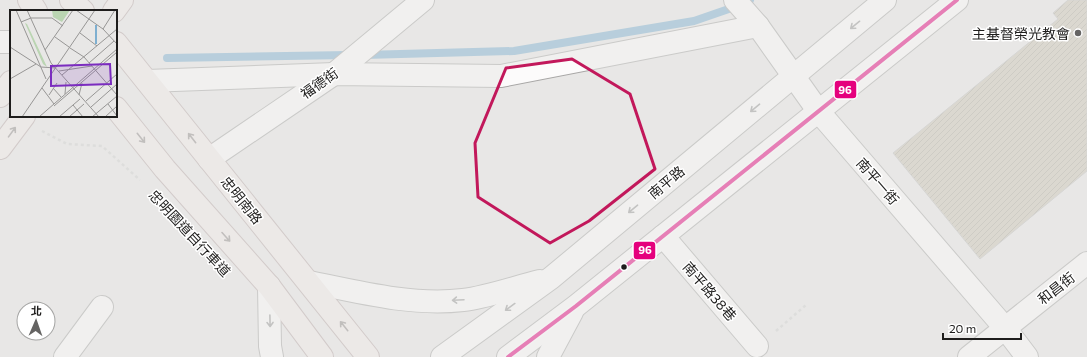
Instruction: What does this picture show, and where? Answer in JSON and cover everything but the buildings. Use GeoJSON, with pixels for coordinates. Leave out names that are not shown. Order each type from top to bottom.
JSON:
{"type":"FeatureCollection","features":[{"type":"Feature","properties":{"kind":"main road"},"geometry":{"type":"LineString","coordinates":[[29,0],[35,10]]}},
{"type":"Feature","properties":{"kind":"main road"},"geometry":{"type":"LineString","coordinates":[[115,10],[122,0]]}},
{"type":"Feature","properties":{"kind":"main road","name":"忠明南路"},"geometry":{"type":"LineString","coordinates":[[117,44],[368,357]]}},
{"type":"Feature","properties":{"kind":"main road"},"geometry":{"type":"LineString","coordinates":[[0,96],[10,83]]}},
{"type":"Feature","properties":{"kind":"main road"},"geometry":{"type":"LineString","coordinates":[[117,109],[165,169],[269,286],[322,357]]}},
{"type":"Feature","properties":{"kind":"main road"},"geometry":{"type":"LineString","coordinates":[[0,148],[22,118]]}},
{"type":"Feature","properties":{"kind":"street","name":"福德街"},"geometry":{"type":"LineString","coordinates":[[209,159],[334,74],[424,0]]}},
{"type":"Feature","properties":{"kind":"street","name":"南平一街"},"geometry":{"type":"LineString","coordinates":[[735,0],[758,26],[818,112],[1005,328],[1028,357]]}},
{"type":"Feature","properties":{"kind":"street","name":"南平路"},"geometry":{"type":"LineString","coordinates":[[442,357],[551,278],[885,0]]}},
{"type":"Feature","properties":{"kind":"street"},"geometry":{"type":"LineString","coordinates":[[508,357],[576,306],[957,0]]}},
{"type":"Feature","properties":{"kind":"street"},"geometry":{"type":"LineString","coordinates":[[148,81],[334,74],[501,76],[758,26]]}},
{"type":"Feature","properties":{"kind":"street","name":"南平路38巷"},"geometry":{"type":"LineString","coordinates":[[663,236],[757,346]]}},
{"type":"Feature","properties":{"kind":"street","name":"和昌街"},"geometry":{"type":"LineString","coordinates":[[969,357],[1087,264]]}},
{"type":"Feature","properties":{"kind":"street"},"geometry":{"type":"LineString","coordinates":[[309,282],[375,295],[424,301],[463,300],[551,278]]}},
{"type":"Feature","properties":{"kind":"street"},"geometry":{"type":"LineString","coordinates":[[269,286],[270,346],[272,357]]}},
{"type":"Feature","properties":{"kind":"street"},"geometry":{"type":"LineString","coordinates":[[548,357],[576,306]]}},
{"type":"Feature","properties":{"kind":"street"},"geometry":{"type":"LineString","coordinates":[[65,357],[102,307]]}},
{"type":"Feature","properties":{"kind":"path","name":"忠明園道自行車道"},"geometry":{"type":"LineString","coordinates":[[22,118],[66,144],[102,146],[141,181]]}},
{"type":"Feature","properties":{"kind":"path"},"geometry":{"type":"LineString","coordinates":[[757,346],[806,305]]}},
{"type":"Feature","properties":{"kind":"highlighted area"},"geometry":{"type":"Polygon","coordinates":[[[572,59],[630,94],[655,169],[589,221],[550,243],[478,197],[475,143],[506,68],[572,59]]]}},
{"type":"Feature","properties":{"kind":"waterway"},"geometry":{"type":"LineString","coordinates":[[364,55],[514,51],[694,21],[749,2],[750,0]]}},
{"type":"Feature","properties":{"kind":"waterway"},"geometry":{"type":"LineString","coordinates":[[167,58],[350,55]]}},
{"type":"Feature","properties":{"kind":"transit line","name":"96"},"geometry":{"type":"LineString","coordinates":[[508,357],[576,306],[957,0]]}},
{"type":"Feature","properties":{"kind":"place","name":"主基督榮光教會"},"geometry":{"type":"Point","coordinates":[1078,33]}}]}
